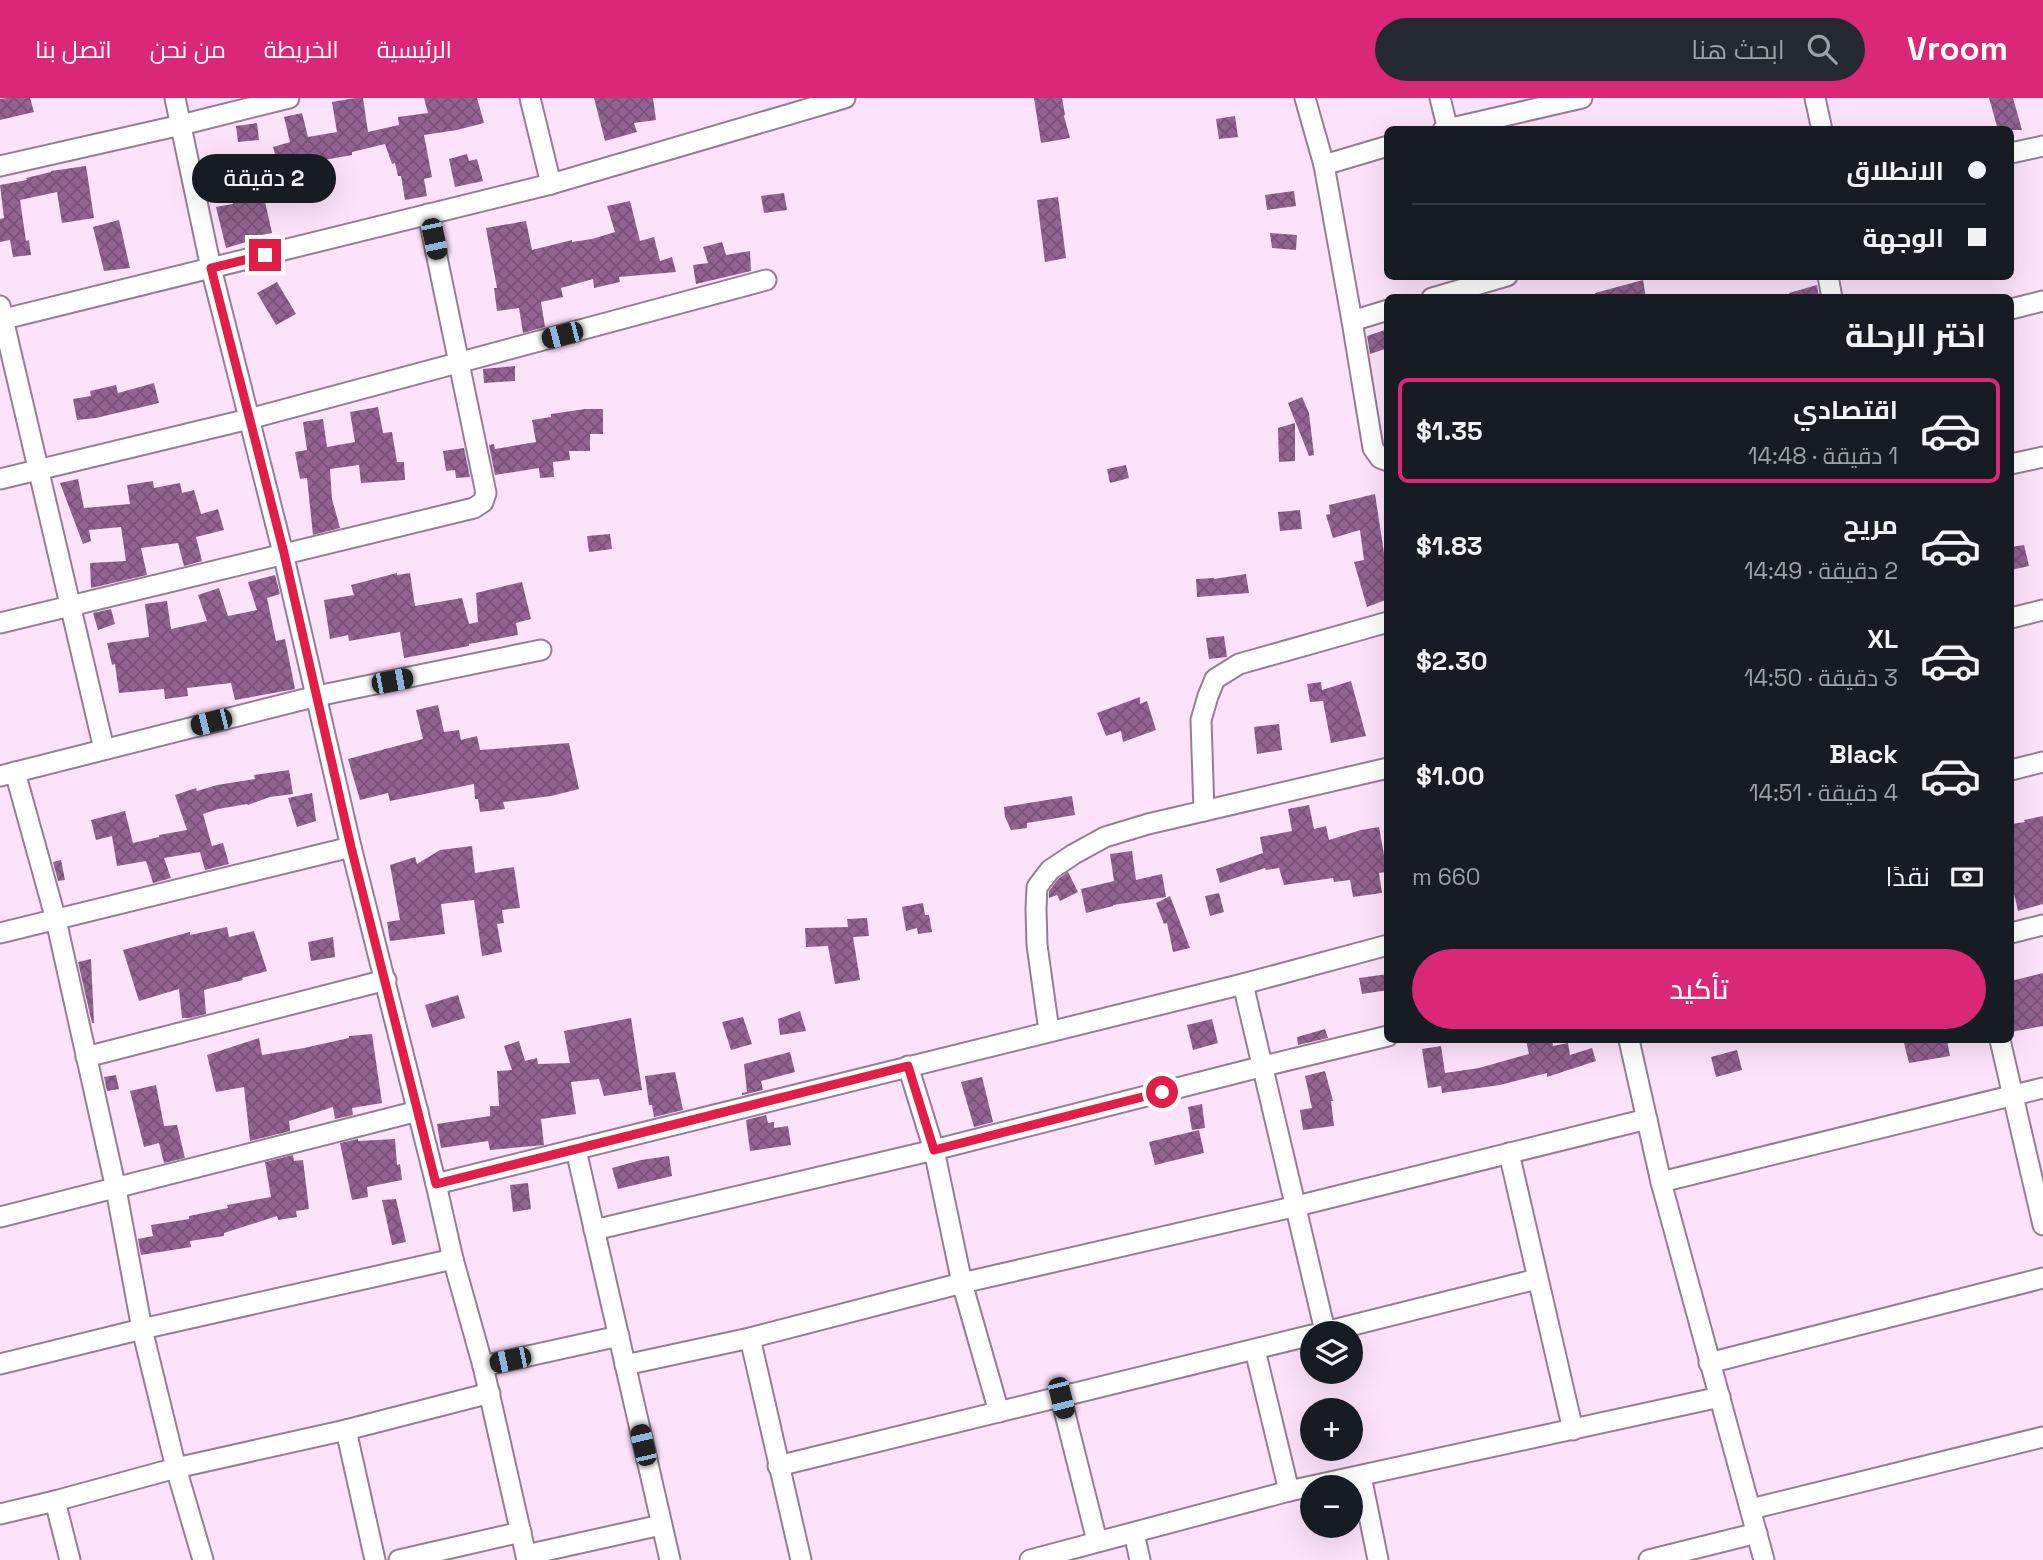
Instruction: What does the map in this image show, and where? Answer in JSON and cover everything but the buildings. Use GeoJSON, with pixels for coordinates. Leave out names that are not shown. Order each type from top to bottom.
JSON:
{"type":"FeatureCollection","features":[{"type":"Feature","properties":{"kind":"street"},"geometry":{"type":"LineString","coordinates":[[175,98],[211,268],[284,553],[351,847],[453,1259],[490,1393],[527,1557],[661,1525]]}},
{"type":"Feature","properties":{"kind":"street"},"geometry":{"type":"LineString","coordinates":[[0,166],[289,98]]}},
{"type":"Feature","properties":{"kind":"street"},"geometry":{"type":"LineString","coordinates":[[530,98],[551,184]]}},
{"type":"Feature","properties":{"kind":"street"},"geometry":{"type":"LineString","coordinates":[[104,749],[1,315],[211,268],[551,184],[845,98]]}},
{"type":"Feature","properties":{"kind":"street"},"geometry":{"type":"LineString","coordinates":[[1305,98],[1324,165],[1373,448],[1384,460]]}},
{"type":"Feature","properties":{"kind":"street"},"geometry":{"type":"LineString","coordinates":[[1440,98],[1445,126]]}},
{"type":"Feature","properties":{"kind":"street"},"geometry":{"type":"LineString","coordinates":[[1459,126],[1582,98]]}},
{"type":"Feature","properties":{"kind":"street"},"geometry":{"type":"LineString","coordinates":[[1815,98],[1821,126]]}},
{"type":"Feature","properties":{"kind":"street"},"geometry":{"type":"LineString","coordinates":[[2014,152],[2043,146]]}},
{"type":"Feature","properties":{"kind":"street"},"geometry":{"type":"LineString","coordinates":[[1324,165],[1384,147]]}},
{"type":"Feature","properties":{"kind":"street"},"geometry":{"type":"LineString","coordinates":[[0,623],[474,508],[483,502],[486,493],[428,214]]}},
{"type":"Feature","properties":{"kind":"street"},"geometry":{"type":"LineString","coordinates":[[0,479],[249,419],[766,281]]}},
{"type":"Feature","properties":{"kind":"street"},"geometry":{"type":"LineString","coordinates":[[1449,294],[1486,285]]}},
{"type":"Feature","properties":{"kind":"street"},"geometry":{"type":"LineString","coordinates":[[2014,308],[2043,301]]}},
{"type":"Feature","properties":{"kind":"street"},"geometry":{"type":"LineString","coordinates":[[1352,321],[1384,311]]}},
{"type":"Feature","properties":{"kind":"street"},"geometry":{"type":"LineString","coordinates":[[2014,463],[2043,457]]}},
{"type":"Feature","properties":{"kind":"street"},"geometry":{"type":"LineString","coordinates":[[2014,617],[2043,610]]}},
{"type":"Feature","properties":{"kind":"street"},"geometry":{"type":"LineString","coordinates":[[1204,811],[1201,720],[1215,679],[1239,664],[1384,623]]}},
{"type":"Feature","properties":{"kind":"street"},"geometry":{"type":"LineString","coordinates":[[203,1560],[176,1468],[142,1329],[116,1189],[56,920],[7,774],[317,696],[541,650]]}},
{"type":"Feature","properties":{"kind":"street"},"geometry":{"type":"LineString","coordinates":[[2014,769],[2043,762]]}},
{"type":"Feature","properties":{"kind":"street"},"geometry":{"type":"LineString","coordinates":[[1049,1031],[1037,945],[1037,887],[1050,870],[1105,837],[1148,824],[1384,769]]}},
{"type":"Feature","properties":{"kind":"street"},"geometry":{"type":"LineString","coordinates":[[0,933],[351,847]]}},
{"type":"Feature","properties":{"kind":"street"},"geometry":{"type":"LineString","coordinates":[[2014,932],[2043,925]]}},
{"type":"Feature","properties":{"kind":"street"},"geometry":{"type":"LineString","coordinates":[[436,1184],[1243,984],[1384,946]]}},
{"type":"Feature","properties":{"kind":"street"},"geometry":{"type":"LineString","coordinates":[[86,1057],[386,980]]}},
{"type":"Feature","properties":{"kind":"street"},"geometry":{"type":"LineString","coordinates":[[1243,984],[1297,1206],[1316,1321]]}},
{"type":"Feature","properties":{"kind":"street"},"geometry":{"type":"LineString","coordinates":[[594,1230],[934,1150],[1384,1037]]}},
{"type":"Feature","properties":{"kind":"street"},"geometry":{"type":"LineString","coordinates":[[1630,1043],[1661,1182],[1764,1560]]}},
{"type":"Feature","properties":{"kind":"street"},"geometry":{"type":"LineString","coordinates":[[2001,1043],[2043,1225]]}},
{"type":"Feature","properties":{"kind":"street"},"geometry":{"type":"LineString","coordinates":[[908,1066],[934,1150],[962,1283],[999,1412]]}},
{"type":"Feature","properties":{"kind":"street"},"geometry":{"type":"LineString","coordinates":[[1661,1182],[2043,1088]]}},
{"type":"Feature","properties":{"kind":"street"},"geometry":{"type":"LineString","coordinates":[[0,1217],[418,1111]]}},
{"type":"Feature","properties":{"kind":"street"},"geometry":{"type":"LineString","coordinates":[[625,1365],[750,1338],[962,1283],[1297,1206],[1647,1119]]}},
{"type":"Feature","properties":{"kind":"street"},"geometry":{"type":"LineString","coordinates":[[576,1150],[670,1560]]}},
{"type":"Feature","properties":{"kind":"street"},"geometry":{"type":"LineString","coordinates":[[1509,1153],[1573,1430]]}},
{"type":"Feature","properties":{"kind":"street"},"geometry":{"type":"LineString","coordinates":[[0,1364],[453,1259]]}},
{"type":"Feature","properties":{"kind":"street"},"geometry":{"type":"LineString","coordinates":[[1709,1363],[2043,1278]]}},
{"type":"Feature","properties":{"kind":"street"},"geometry":{"type":"LineString","coordinates":[[1363,1322],[1537,1279]]}},
{"type":"Feature","properties":{"kind":"street"},"geometry":{"type":"LineString","coordinates":[[483,1366],[619,1336]]}},
{"type":"Feature","properties":{"kind":"street"},"geometry":{"type":"LineString","coordinates":[[750,1338],[801,1560]]}},
{"type":"Feature","properties":{"kind":"street"},"geometry":{"type":"LineString","coordinates":[[778,1466],[1300,1338]]}},
{"type":"Feature","properties":{"kind":"street"},"geometry":{"type":"LineString","coordinates":[[1255,1350],[1289,1492]]}},
{"type":"Feature","properties":{"kind":"street"},"geometry":{"type":"LineString","coordinates":[[0,1514],[176,1468],[346,1430],[490,1393]]}},
{"type":"Feature","properties":{"kind":"street"},"geometry":{"type":"LineString","coordinates":[[1363,1476],[1720,1397]]}},
{"type":"Feature","properties":{"kind":"street"},"geometry":{"type":"LineString","coordinates":[[1061,1398],[1097,1541]]}},
{"type":"Feature","properties":{"kind":"street"},"geometry":{"type":"LineString","coordinates":[[346,1430],[375,1560]]}},
{"type":"Feature","properties":{"kind":"street"},"geometry":{"type":"LineString","coordinates":[[1751,1508],[2043,1437]]}},
{"type":"Feature","properties":{"kind":"street"},"geometry":{"type":"LineString","coordinates":[[1363,1486],[1378,1560]]}},
{"type":"Feature","properties":{"kind":"street"},"geometry":{"type":"LineString","coordinates":[[1030,1560],[1300,1490]]}},
{"type":"Feature","properties":{"kind":"street"},"geometry":{"type":"LineString","coordinates":[[55,1501],[70,1560]]}},
{"type":"Feature","properties":{"kind":"street"},"geometry":{"type":"LineString","coordinates":[[399,1560],[521,1532]]}},
{"type":"Feature","properties":{"kind":"street"},"geometry":{"type":"LineString","coordinates":[[1134,1533],[1140,1560]]}},
{"type":"Feature","properties":{"kind":"street"},"geometry":{"type":"LineString","coordinates":[[1649,1560],[1757,1533]]}},
{"type":"Feature","properties":{"kind":"route"},"geometry":{"type":"LineString","coordinates":[[265,255],[211,268],[284,553],[351,847],[436,1184],[908,1066],[934,1150],[1162,1092]]}}]}
